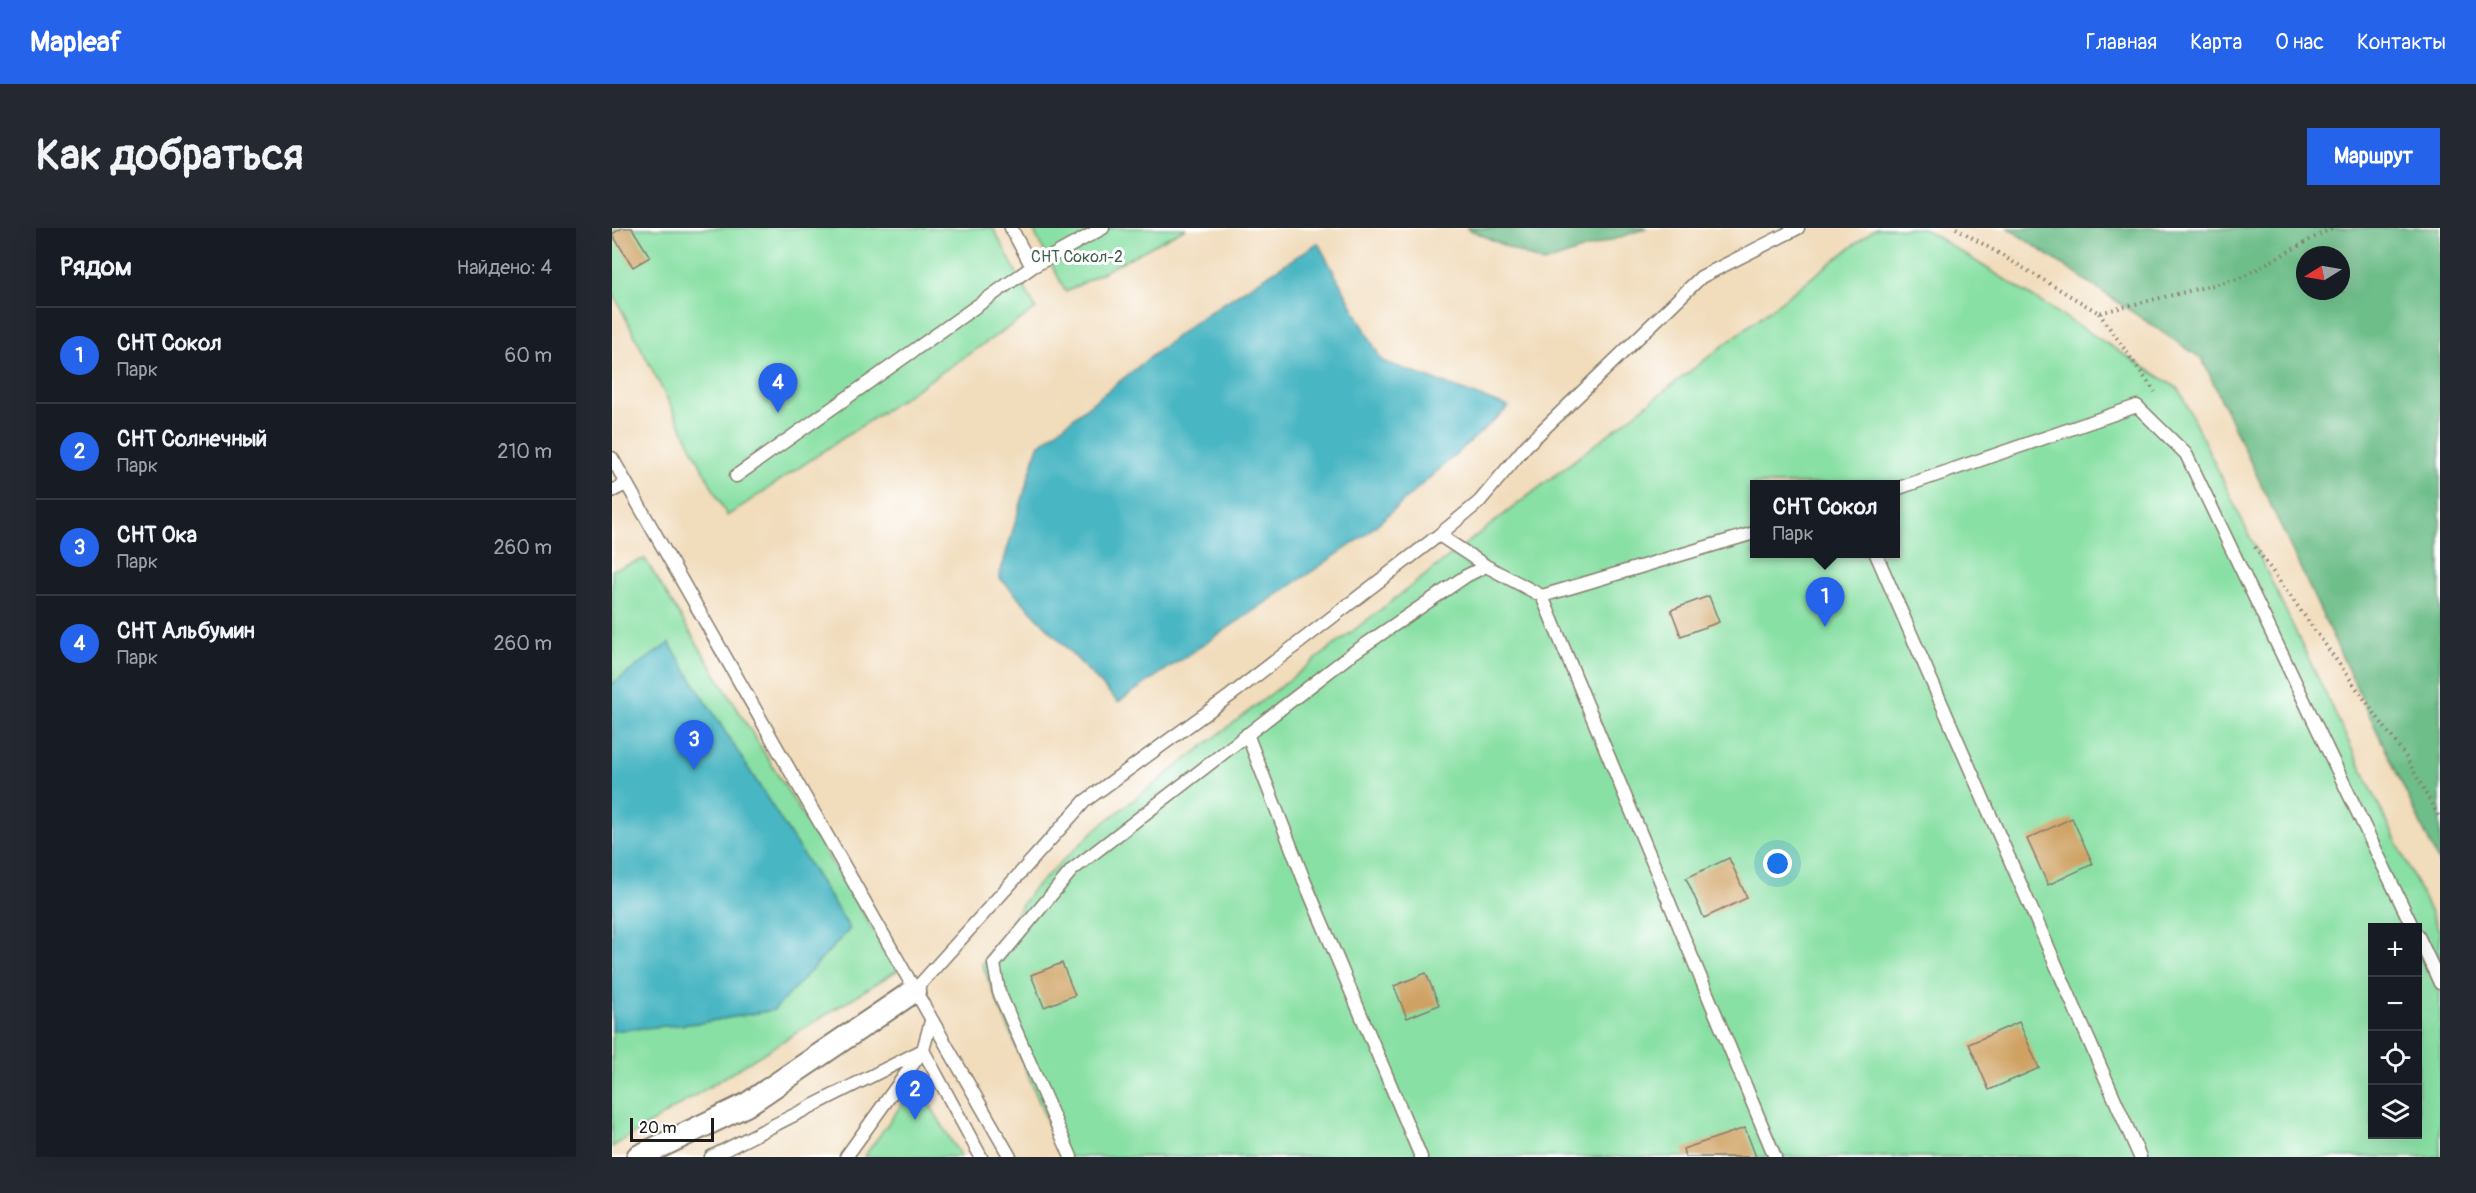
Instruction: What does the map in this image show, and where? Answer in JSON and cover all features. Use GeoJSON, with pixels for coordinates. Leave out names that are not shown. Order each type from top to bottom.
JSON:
{"type":"FeatureCollection","features":[{"type":"Feature","properties":{"kind":"street"},"geometry":{"type":"LineString","coordinates":[[638,1157],[746,1105],[914,991]]}},
{"type":"Feature","properties":{"kind":"lane"},"geometry":{"type":"LineString","coordinates":[[1011,228],[1032,267]]}},
{"type":"Feature","properties":{"kind":"lane"},"geometry":{"type":"LineString","coordinates":[[736,476],[1032,267],[1103,228]]}},
{"type":"Feature","properties":{"kind":"lane"},"geometry":{"type":"LineString","coordinates":[[914,991],[1085,801],[1231,694],[1479,502],[1526,446],[1701,277],[1798,228]]}},
{"type":"Feature","properties":{"kind":"lane"},"geometry":{"type":"LineString","coordinates":[[1900,488],[2137,406],[2186,454],[2411,923]]}},
{"type":"Feature","properties":{"kind":"lane"},"geometry":{"type":"LineString","coordinates":[[612,458],[1010,1157]]}},
{"type":"Feature","properties":{"kind":"lane"},"geometry":{"type":"LineString","coordinates":[[612,491],[626,484]]}},
{"type":"Feature","properties":{"kind":"lane"},"geometry":{"type":"LineString","coordinates":[[1542,596],[1750,534]]}},
{"type":"Feature","properties":{"kind":"lane"},"geometry":{"type":"LineString","coordinates":[[1438,535],[1486,566],[1542,596],[1774,1157]]}},
{"type":"Feature","properties":{"kind":"lane"},"geometry":{"type":"LineString","coordinates":[[1878,558],[2140,1157]]}},
{"type":"Feature","properties":{"kind":"lane"},"geometry":{"type":"LineString","coordinates":[[1071,1157],[999,992],[994,964],[1072,870],[1362,647],[1467,576],[1486,566]]}},
{"type":"Feature","properties":{"kind":"lane"},"geometry":{"type":"LineString","coordinates":[[1247,734],[1304,880],[1421,1157]]}},
{"type":"Feature","properties":{"kind":"lane"},"geometry":{"type":"LineString","coordinates":[[2422,945],[2440,983]]}},
{"type":"Feature","properties":{"kind":"lane"},"geometry":{"type":"LineString","coordinates":[[846,1157],[923,1050],[931,1021]]}},
{"type":"Feature","properties":{"kind":"lane"},"geometry":{"type":"LineString","coordinates":[[711,1157],[923,1050]]}},
{"type":"Feature","properties":{"kind":"lane"},"geometry":{"type":"LineString","coordinates":[[923,1050],[981,1157]]}},
{"type":"Feature","properties":{"kind":"path"},"geometry":{"type":"LineString","coordinates":[[1956,228],[2099,313],[2156,394]]}},
{"type":"Feature","properties":{"kind":"path"},"geometry":{"type":"LineString","coordinates":[[2099,313],[2238,279],[2332,228]]}},
{"type":"Feature","properties":{"kind":"path"},"geometry":{"type":"LineString","coordinates":[[2251,541],[2406,757],[2440,819]]}},
{"type":"Feature","properties":{"kind":"green space"},"geometry":{"type":"Polygon","coordinates":[[[612,228],[993,228],[1036,309],[727,516],[612,291],[612,228]]]}},
{"type":"Feature","properties":{"kind":"green space","name":"СНТ Сокол-2"},"geometry":{"type":"Polygon","coordinates":[[[1032,228],[1186,228],[1066,292],[1032,228]]]}},
{"type":"Feature","properties":{"kind":"green space"},"geometry":{"type":"Polygon","coordinates":[[[1466,228],[1647,228],[1543,263],[1466,228]]]}},
{"type":"Feature","properties":{"kind":"green space"},"geometry":{"type":"Polygon","coordinates":[[[1876,228],[1923,228],[2179,389],[2440,932],[2440,1157],[1062,1157],[982,964],[1032,890],[1097,828],[1876,228]]]}},
{"type":"Feature","properties":{"kind":"green space"},"geometry":{"type":"Polygon","coordinates":[[[2008,228],[2440,228],[2440,865],[2202,359],[2008,228]]]}},
{"type":"Feature","properties":{"kind":"green space"},"geometry":{"type":"Polygon","coordinates":[[[645,559],[898,970],[612,1147],[612,570],[645,559]]]}},
{"type":"Feature","properties":{"kind":"green space"},"geometry":{"type":"Polygon","coordinates":[[[917,1083],[961,1157],[864,1157],[917,1083]]]}},
{"type":"Feature","properties":{"kind":"water"},"geometry":{"type":"Polygon","coordinates":[[[1318,243],[1382,361],[1509,407],[1363,537],[1118,702],[999,577],[1038,446],[1197,320],[1318,243]]]}},
{"type":"Feature","properties":{"kind":"water"},"geometry":{"type":"Polygon","coordinates":[[[669,643],[850,929],[774,1010],[700,1023],[612,1031],[612,684],[669,643]]]}},
{"type":"Feature","properties":{"kind":"building"},"geometry":{"type":"Polygon","coordinates":[[[622,228],[632,228],[650,257],[633,267],[612,234],[622,228]]]}},
{"type":"Feature","properties":{"kind":"building"},"geometry":{"type":"Polygon","coordinates":[[[1709,596],[1719,622],[1681,636],[1671,610],[1709,596]]]}},
{"type":"Feature","properties":{"kind":"building"},"geometry":{"type":"Polygon","coordinates":[[[2072,818],[2093,864],[2048,885],[2027,839],[2072,818]]]}},
{"type":"Feature","properties":{"kind":"building"},"geometry":{"type":"Polygon","coordinates":[[[1729,858],[1747,898],[1704,918],[1686,878],[1729,858]]]}},
{"type":"Feature","properties":{"kind":"building"},"geometry":{"type":"Polygon","coordinates":[[[1062,963],[1075,995],[1044,1007],[1031,975],[1062,963]]]}},
{"type":"Feature","properties":{"kind":"building"},"geometry":{"type":"Polygon","coordinates":[[[1426,973],[1439,1005],[1407,1018],[1394,986],[1426,973]]]}},
{"type":"Feature","properties":{"kind":"building"},"geometry":{"type":"Polygon","coordinates":[[[2019,1022],[2039,1068],[1989,1090],[1969,1044],[2019,1022]]]}},
{"type":"Feature","properties":{"kind":"building"},"geometry":{"type":"Polygon","coordinates":[[[1745,1128],[1756,1157],[1685,1157],[1683,1149],[1745,1128]]]}},
{"type":"Feature","properties":{"kind":"place","name":"СНТ Альбумин"},"geometry":{"type":"Point","coordinates":[778,413]}},
{"type":"Feature","properties":{"kind":"place","name":"СНТ Сокол"},"geometry":{"type":"Point","coordinates":[1825,627]}},
{"type":"Feature","properties":{"kind":"place","name":"СНТ Ока"},"geometry":{"type":"Point","coordinates":[694,770]}},
{"type":"Feature","properties":{"kind":"place","name":"СНТ Солнечный"},"geometry":{"type":"Point","coordinates":[915,1120]}}]}
